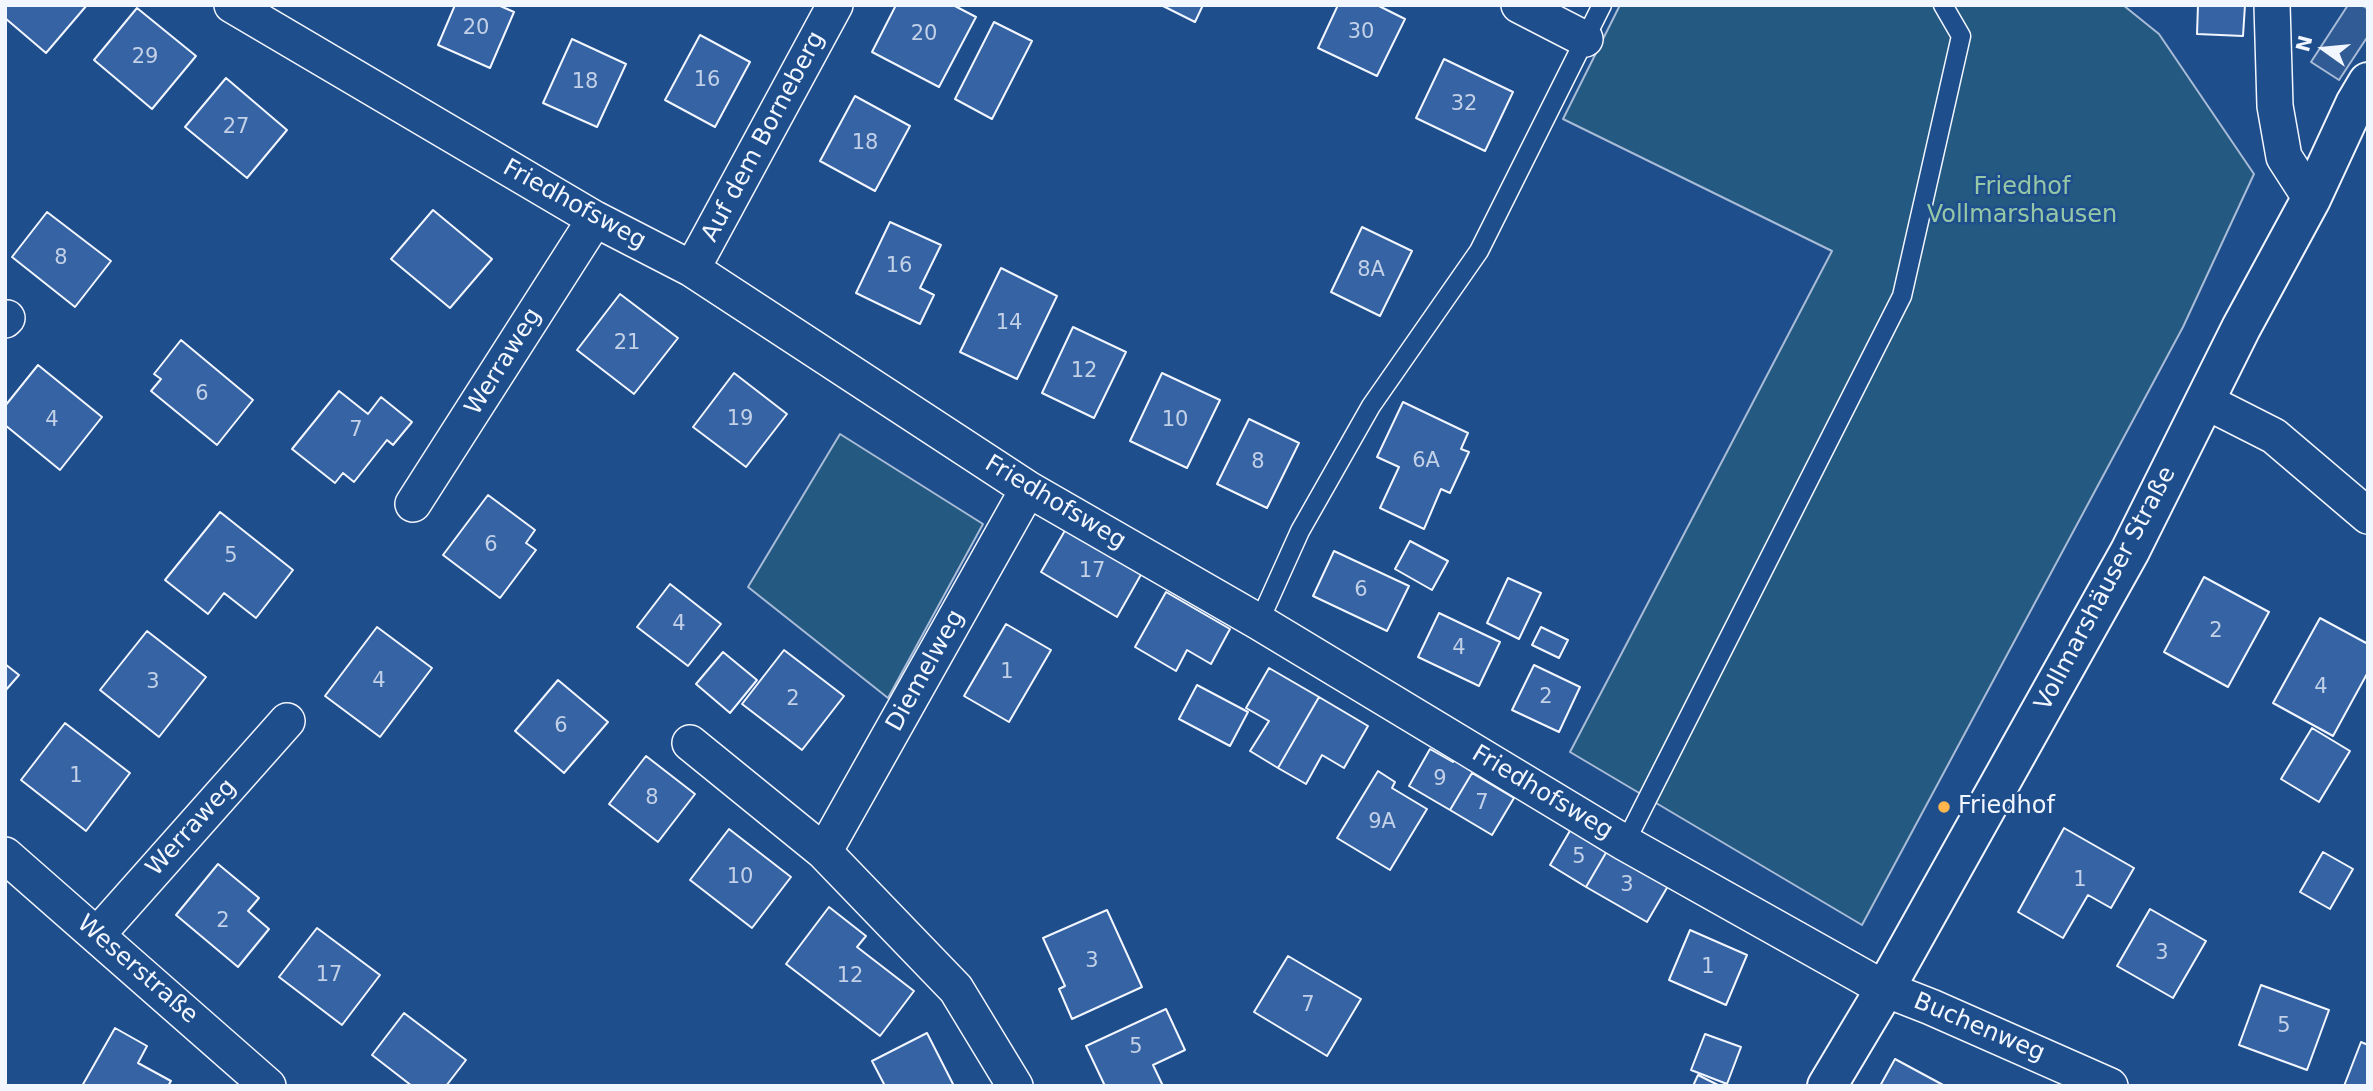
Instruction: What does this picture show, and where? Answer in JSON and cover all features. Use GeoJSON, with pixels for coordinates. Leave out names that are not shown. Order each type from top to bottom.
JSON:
{"type":"FeatureCollection","features":[{"type":"Feature","properties":{"kind":"main road","name":"Vollmarshäuser Straße"},"geometry":{"type":"LineString","coordinates":[[1827,1086],[1885,989],[2130,551],[2241,328],[2311,199],[2368,82]]}},
{"type":"Feature","properties":{"kind":"street","name":"Friedhofsweg"},"geometry":{"type":"LineString","coordinates":[[232,5],[595,219],[692,269],[1028,489],[1259,622],[1625,843],[1885,989]]}},
{"type":"Feature","properties":{"kind":"street","name":"Auf dem Borneberg"},"geometry":{"type":"LineString","coordinates":[[692,269],[835,5]]}},
{"type":"Feature","properties":{"kind":"street"},"geometry":{"type":"LineString","coordinates":[[1519,5],[1585,39]]}},
{"type":"Feature","properties":{"kind":"street"},"geometry":{"type":"LineString","coordinates":[[2273,5],[2274,106],[2284,157],[2311,199]]}},
{"type":"Feature","properties":{"kind":"street","name":"Werraweg"},"geometry":{"type":"LineString","coordinates":[[414,504],[595,219]]}},
{"type":"Feature","properties":{"kind":"street"},"geometry":{"type":"LineString","coordinates":[[2205,401],[2274,436],[2368,516]]}},
{"type":"Feature","properties":{"kind":"street","name":"Diemelweg"},"geometry":{"type":"LineString","coordinates":[[824,852],[1028,489]]}},
{"type":"Feature","properties":{"kind":"street","name":"Werraweg"},"geometry":{"type":"LineString","coordinates":[[97,935],[287,721]]}},
{"type":"Feature","properties":{"kind":"street"},"geometry":{"type":"LineString","coordinates":[[690,743],[824,852],[956,989],[1015,1086]]}},
{"type":"Feature","properties":{"kind":"street","name":"Weserstraße"},"geometry":{"type":"LineString","coordinates":[[5,855],[268,1086]]}},
{"type":"Feature","properties":{"kind":"street","name":"Buchenweg"},"geometry":{"type":"LineString","coordinates":[[1885,989],[2110,1086]]}},
{"type":"Feature","properties":{"kind":"lane"},"geometry":{"type":"LineString","coordinates":[[1259,622],[1300,531],[1371,406],[1479,251],[1602,5]]}},
{"type":"Feature","properties":{"kind":"lane"},"geometry":{"type":"LineString","coordinates":[[1625,843],[1902,296],[1961,36],[1943,5]]}},
{"type":"Feature","properties":{"kind":"green space","name":"Friedhof Vollmarshausen"},"geometry":{"type":"Polygon","coordinates":[[[1620,5],[2123,5],[2159,34],[2254,174],[2183,327],[1862,925],[1570,752],[1832,251],[1563,119],[1620,5]]]}},
{"type":"Feature","properties":{"kind":"green space"},"geometry":{"type":"Polygon","coordinates":[[[840,434],[983,524],[888,698],[748,587],[840,434]]]}},
{"type":"Feature","properties":{"kind":"shaded area"},"geometry":{"type":"Polygon","coordinates":[[[2348,5],[2361,5],[2368,9],[2368,36],[2339,80],[2311,62],[2348,5]]]}},
{"type":"Feature","properties":{"kind":"building"},"geometry":{"type":"Polygon","coordinates":[[[5,5],[87,5],[46,53],[5,18],[5,5]]]}},
{"type":"Feature","properties":{"kind":"building"},"geometry":{"type":"Polygon","coordinates":[[[455,5],[498,5],[514,12],[490,68],[438,45],[455,5]]]}},
{"type":"Feature","properties":{"kind":"building"},"geometry":{"type":"Polygon","coordinates":[[[896,5],[953,5],[976,17],[939,87],[872,52],[896,5]]]}},
{"type":"Feature","properties":{"kind":"building"},"geometry":{"type":"Polygon","coordinates":[[[1161,5],[1203,5],[1195,22],[1161,5]]]}},
{"type":"Feature","properties":{"kind":"building"},"geometry":{"type":"Polygon","coordinates":[[[1338,5],[1377,5],[1405,19],[1377,76],[1318,48],[1338,5]]]}},
{"type":"Feature","properties":{"kind":"building"},"geometry":{"type":"Polygon","coordinates":[[[2198,5],[2245,5],[2243,36],[2197,34],[2198,5]]]}},
{"type":"Feature","properties":{"kind":"building"},"geometry":{"type":"Polygon","coordinates":[[[137,8],[196,56],[152,109],[94,60],[137,8]]]}},
{"type":"Feature","properties":{"kind":"building"},"geometry":{"type":"Polygon","coordinates":[[[994,22],[1032,41],[992,119],[955,99],[994,22]]]}},
{"type":"Feature","properties":{"kind":"building"},"geometry":{"type":"Polygon","coordinates":[[[700,35],[750,62],[715,127],[665,100],[700,35]]]}},
{"type":"Feature","properties":{"kind":"building"},"geometry":{"type":"Polygon","coordinates":[[[572,39],[626,64],[597,127],[543,103],[572,39]]]}},
{"type":"Feature","properties":{"kind":"building"},"geometry":{"type":"Polygon","coordinates":[[[1444,59],[1513,92],[1485,151],[1416,118],[1444,59]]]}},
{"type":"Feature","properties":{"kind":"building"},"geometry":{"type":"Polygon","coordinates":[[[226,78],[287,130],[247,178],[185,127],[226,78]]]}},
{"type":"Feature","properties":{"kind":"building"},"geometry":{"type":"Polygon","coordinates":[[[855,96],[910,126],[875,191],[820,161],[855,96]]]}},
{"type":"Feature","properties":{"kind":"building"},"geometry":{"type":"Polygon","coordinates":[[[433,210],[492,259],[450,308],[391,259],[433,210]]]}},
{"type":"Feature","properties":{"kind":"building"},"geometry":{"type":"Polygon","coordinates":[[[47,212],[111,261],[75,307],[12,257],[47,212]]]}},
{"type":"Feature","properties":{"kind":"building"},"geometry":{"type":"Polygon","coordinates":[[[890,222],[941,245],[920,288],[934,295],[920,324],[856,293],[890,222]]]}},
{"type":"Feature","properties":{"kind":"building"},"geometry":{"type":"Polygon","coordinates":[[[1362,227],[1412,251],[1380,316],[1331,292],[1362,227]]]}},
{"type":"Feature","properties":{"kind":"building"},"geometry":{"type":"Polygon","coordinates":[[[1001,268],[1057,296],[1017,379],[960,352],[1001,268]]]}},
{"type":"Feature","properties":{"kind":"building"},"geometry":{"type":"Polygon","coordinates":[[[620,294],[678,338],[634,394],[577,350],[620,294]]]}},
{"type":"Feature","properties":{"kind":"building"},"geometry":{"type":"Polygon","coordinates":[[[1073,327],[1126,352],[1094,418],[1042,393],[1073,327]]]}},
{"type":"Feature","properties":{"kind":"building"},"geometry":{"type":"Polygon","coordinates":[[[181,340],[253,400],[217,445],[151,391],[161,379],[154,374],[181,340]]]}},
{"type":"Feature","properties":{"kind":"building"},"geometry":{"type":"Polygon","coordinates":[[[38,365],[102,417],[60,470],[5,425],[5,406],[38,365]]]}},
{"type":"Feature","properties":{"kind":"building"},"geometry":{"type":"Polygon","coordinates":[[[734,373],[787,414],[746,467],[693,427],[734,373]]]}},
{"type":"Feature","properties":{"kind":"building"},"geometry":{"type":"Polygon","coordinates":[[[1162,373],[1220,400],[1187,468],[1130,441],[1162,373]]]}},
{"type":"Feature","properties":{"kind":"building"},"geometry":{"type":"Polygon","coordinates":[[[339,391],[368,414],[381,397],[412,422],[393,445],[387,440],[354,482],[343,473],[335,483],[292,449],[339,391]]]}},
{"type":"Feature","properties":{"kind":"building"},"geometry":{"type":"Polygon","coordinates":[[[1403,402],[1468,433],[1461,449],[1469,452],[1450,493],[1441,489],[1424,529],[1380,508],[1399,467],[1377,457],[1403,402]]]}},
{"type":"Feature","properties":{"kind":"building"},"geometry":{"type":"Polygon","coordinates":[[[1249,419],[1299,443],[1267,508],[1217,484],[1249,419]]]}},
{"type":"Feature","properties":{"kind":"building"},"geometry":{"type":"Polygon","coordinates":[[[488,495],[535,530],[526,543],[536,550],[500,598],[443,555],[488,495]]]}},
{"type":"Feature","properties":{"kind":"building"},"geometry":{"type":"Polygon","coordinates":[[[220,512],[293,570],[256,618],[224,593],[208,614],[165,580],[220,512]]]}},
{"type":"Feature","properties":{"kind":"building"},"geometry":{"type":"Polygon","coordinates":[[[1067,527],[1143,571],[1117,617],[1041,572],[1067,527]]]}},
{"type":"Feature","properties":{"kind":"building"},"geometry":{"type":"Polygon","coordinates":[[[1410,541],[1448,561],[1432,590],[1395,569],[1410,541]]]}},
{"type":"Feature","properties":{"kind":"building"},"geometry":{"type":"Polygon","coordinates":[[[1334,551],[1409,586],[1387,631],[1313,596],[1334,551]]]}},
{"type":"Feature","properties":{"kind":"building"},"geometry":{"type":"Polygon","coordinates":[[[2204,577],[2269,612],[2228,687],[2164,652],[2204,577]]]}},
{"type":"Feature","properties":{"kind":"building"},"geometry":{"type":"Polygon","coordinates":[[[1508,578],[1541,593],[1519,639],[1487,623],[1508,578]]]}},
{"type":"Feature","properties":{"kind":"building"},"geometry":{"type":"Polygon","coordinates":[[[670,584],[721,624],[688,666],[637,627],[670,584]]]}},
{"type":"Feature","properties":{"kind":"building"},"geometry":{"type":"Polygon","coordinates":[[[1166,592],[1230,629],[1211,664],[1187,650],[1176,671],[1135,647],[1166,592]]]}},
{"type":"Feature","properties":{"kind":"building"},"geometry":{"type":"Polygon","coordinates":[[[1439,613],[1500,642],[1479,686],[1418,657],[1439,613]]]}},
{"type":"Feature","properties":{"kind":"building"},"geometry":{"type":"Polygon","coordinates":[[[2320,618],[2368,644],[2368,672],[2333,736],[2273,703],[2320,618]]]}},
{"type":"Feature","properties":{"kind":"building"},"geometry":{"type":"Polygon","coordinates":[[[1006,624],[1051,650],[1009,722],[964,696],[1006,624]]]}},
{"type":"Feature","properties":{"kind":"building"},"geometry":{"type":"Polygon","coordinates":[[[377,627],[432,668],[380,737],[325,696],[377,627]]]}},
{"type":"Feature","properties":{"kind":"building"},"geometry":{"type":"Polygon","coordinates":[[[1541,627],[1568,640],[1559,658],[1532,645],[1541,627]]]}},
{"type":"Feature","properties":{"kind":"building"},"geometry":{"type":"Polygon","coordinates":[[[147,631],[206,677],[159,737],[100,690],[147,631]]]}},
{"type":"Feature","properties":{"kind":"building"},"geometry":{"type":"Polygon","coordinates":[[[784,650],[844,696],[802,750],[742,704],[784,650]]]}},
{"type":"Feature","properties":{"kind":"building"},"geometry":{"type":"Polygon","coordinates":[[[723,652],[757,680],[730,713],[696,684],[723,652]]]}},
{"type":"Feature","properties":{"kind":"building"},"geometry":{"type":"Polygon","coordinates":[[[5,664],[19,675],[5,691],[5,664]]]}},
{"type":"Feature","properties":{"kind":"building"},"geometry":{"type":"Polygon","coordinates":[[[1534,665],[1580,687],[1559,732],[1512,710],[1534,665]]]}},
{"type":"Feature","properties":{"kind":"building"},"geometry":{"type":"Polygon","coordinates":[[[1269,668],[1319,697],[1278,768],[1250,751],[1269,721],[1246,708],[1269,668]]]}},
{"type":"Feature","properties":{"kind":"building"},"geometry":{"type":"Polygon","coordinates":[[[558,680],[608,722],[564,773],[515,731],[558,680]]]}},
{"type":"Feature","properties":{"kind":"building"},"geometry":{"type":"Polygon","coordinates":[[[1197,685],[1248,712],[1230,746],[1179,719],[1197,685]]]}},
{"type":"Feature","properties":{"kind":"building"},"geometry":{"type":"Polygon","coordinates":[[[1319,697],[1368,726],[1344,768],[1322,755],[1306,784],[1278,768],[1319,697]]]}},
{"type":"Feature","properties":{"kind":"building"},"geometry":{"type":"Polygon","coordinates":[[[65,723],[130,773],[86,831],[21,780],[65,723]]]}},
{"type":"Feature","properties":{"kind":"building"},"geometry":{"type":"Polygon","coordinates":[[[2312,728],[2350,751],[2319,802],[2281,779],[2312,728]]]}},
{"type":"Feature","properties":{"kind":"building"},"geometry":{"type":"Polygon","coordinates":[[[1430,749],[1453,762],[1459,751],[1478,763],[1450,810],[1409,786],[1430,749]]]}},
{"type":"Feature","properties":{"kind":"building"},"geometry":{"type":"Polygon","coordinates":[[[646,756],[695,794],[658,842],[609,804],[646,756]]]}},
{"type":"Feature","properties":{"kind":"building"},"geometry":{"type":"Polygon","coordinates":[[[1378,771],[1395,782],[1392,788],[1427,809],[1390,870],[1337,838],[1378,771]]]}},
{"type":"Feature","properties":{"kind":"building"},"geometry":{"type":"Polygon","coordinates":[[[1472,773],[1514,798],[1492,835],[1450,810],[1472,773]]]}},
{"type":"Feature","properties":{"kind":"building"},"geometry":{"type":"Polygon","coordinates":[[[2064,828],[2134,868],[2111,908],[2088,895],[2063,938],[2018,912],[2064,828]]]}},
{"type":"Feature","properties":{"kind":"building"},"geometry":{"type":"Polygon","coordinates":[[[729,829],[791,877],[752,928],[690,880],[729,829]]]}},
{"type":"Feature","properties":{"kind":"building"},"geometry":{"type":"Polygon","coordinates":[[[1571,829],[1607,851],[1586,887],[1550,865],[1571,829]]]}},
{"type":"Feature","properties":{"kind":"building"},"geometry":{"type":"Polygon","coordinates":[[[1607,851],[1668,886],[1647,922],[1586,887],[1607,851]]]}},
{"type":"Feature","properties":{"kind":"building"},"geometry":{"type":"Polygon","coordinates":[[[2323,852],[2353,869],[2330,909],[2300,892],[2323,852]]]}},
{"type":"Feature","properties":{"kind":"building"},"geometry":{"type":"Polygon","coordinates":[[[218,864],[259,898],[248,911],[269,929],[238,967],[176,915],[218,864]]]}},
{"type":"Feature","properties":{"kind":"building"},"geometry":{"type":"Polygon","coordinates":[[[829,907],[866,936],[857,947],[914,991],[880,1036],[786,964],[829,907]]]}},
{"type":"Feature","properties":{"kind":"building"},"geometry":{"type":"Polygon","coordinates":[[[2150,909],[2206,941],[2173,998],[2117,966],[2150,909]]]}},
{"type":"Feature","properties":{"kind":"building"},"geometry":{"type":"Polygon","coordinates":[[[1107,910],[1142,987],[1072,1019],[1059,989],[1065,986],[1043,938],[1107,910]]]}},
{"type":"Feature","properties":{"kind":"building"},"geometry":{"type":"Polygon","coordinates":[[[317,928],[380,975],[342,1025],[279,977],[317,928]]]}},
{"type":"Feature","properties":{"kind":"building"},"geometry":{"type":"Polygon","coordinates":[[[1690,930],[1747,955],[1726,1005],[1669,980],[1690,930]]]}},
{"type":"Feature","properties":{"kind":"building"},"geometry":{"type":"Polygon","coordinates":[[[1288,956],[1361,999],[1327,1056],[1254,1012],[1288,956]]]}},
{"type":"Feature","properties":{"kind":"building"},"geometry":{"type":"Polygon","coordinates":[[[2261,985],[2329,1010],[2307,1070],[2239,1045],[2261,985]]]}},
{"type":"Feature","properties":{"kind":"building"},"geometry":{"type":"Polygon","coordinates":[[[1166,1009],[1185,1050],[1153,1065],[1163,1086],[1105,1086],[1086,1046],[1166,1009]]]}},
{"type":"Feature","properties":{"kind":"building"},"geometry":{"type":"Polygon","coordinates":[[[404,1013],[466,1060],[446,1086],[412,1086],[372,1055],[404,1013]]]}},
{"type":"Feature","properties":{"kind":"building"},"geometry":{"type":"Polygon","coordinates":[[[115,1028],[147,1046],[138,1063],[171,1081],[168,1086],[82,1086],[115,1028]]]}},
{"type":"Feature","properties":{"kind":"building"},"geometry":{"type":"Polygon","coordinates":[[[927,1033],[954,1086],[885,1086],[872,1061],[927,1033]]]}},
{"type":"Feature","properties":{"kind":"building"},"geometry":{"type":"Polygon","coordinates":[[[1705,1034],[1741,1047],[1727,1084],[1691,1070],[1705,1034]]]}},
{"type":"Feature","properties":{"kind":"building"},"geometry":{"type":"Polygon","coordinates":[[[2361,1042],[2368,1045],[2368,1086],[2344,1086],[2361,1042]]]}},
{"type":"Feature","properties":{"kind":"building"},"geometry":{"type":"Polygon","coordinates":[[[1895,1059],[1945,1086],[1880,1086],[1895,1059]]]}},
{"type":"Feature","properties":{"kind":"building"},"geometry":{"type":"Polygon","coordinates":[[[1698,1075],[1720,1086],[1693,1086],[1698,1075]]]}},
{"type":"Feature","properties":{"kind":"place","name":"Friedhof"},"geometry":{"type":"Point","coordinates":[1944,807]}}]}
